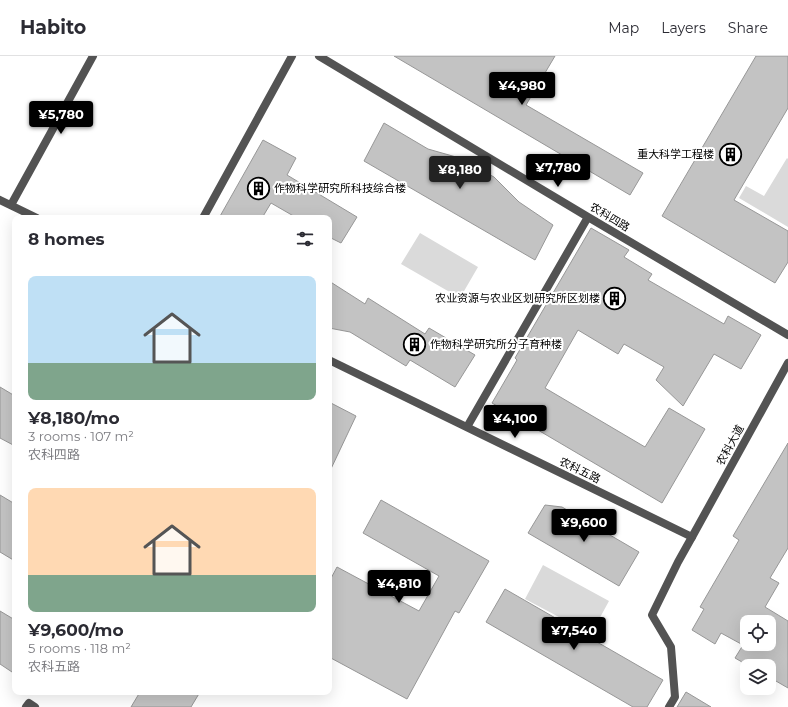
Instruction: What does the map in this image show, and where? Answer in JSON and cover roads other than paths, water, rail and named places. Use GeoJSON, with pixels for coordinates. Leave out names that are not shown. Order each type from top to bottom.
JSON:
{"type":"FeatureCollection","features":[{"type":"Feature","properties":{"kind":"street"},"geometry":{"type":"LineString","coordinates":[[10,205],[93,56]]}},
{"type":"Feature","properties":{"kind":"street"},"geometry":{"type":"LineString","coordinates":[[205,215],[292,56]]}},
{"type":"Feature","properties":{"kind":"street","name":"农科四路"},"geometry":{"type":"LineString","coordinates":[[319,56],[788,335]]}},
{"type":"Feature","properties":{"kind":"street"},"geometry":{"type":"LineString","coordinates":[[0,200],[31,215]]}},
{"type":"Feature","properties":{"kind":"street"},"geometry":{"type":"LineString","coordinates":[[466,427],[588,217]]}},
{"type":"Feature","properties":{"kind":"street","name":"农科五路"},"geometry":{"type":"LineString","coordinates":[[332,361],[692,536]]}},
{"type":"Feature","properties":{"kind":"street","name":"农科大道"},"geometry":{"type":"LineString","coordinates":[[669,707],[675,697],[670,647],[652,615],[692,536],[788,364]]}},
{"type":"Feature","properties":{"kind":"street"},"geometry":{"type":"LineString","coordinates":[[26,707],[29,703],[34,707]]}},
{"type":"Feature","properties":{"kind":"place","name":"重大科学工程楼"},"geometry":{"type":"Point","coordinates":[730,154]}},
{"type":"Feature","properties":{"kind":"place","name":"作物科学研究所科技综合楼"},"geometry":{"type":"Point","coordinates":[258,188]}},
{"type":"Feature","properties":{"kind":"place","name":"农业资源与农业区划研究所区划楼"},"geometry":{"type":"Point","coordinates":[615,298]}},
{"type":"Feature","properties":{"kind":"place","name":"作物科学研究所分子育种楼"},"geometry":{"type":"Point","coordinates":[414,344]}}]}
